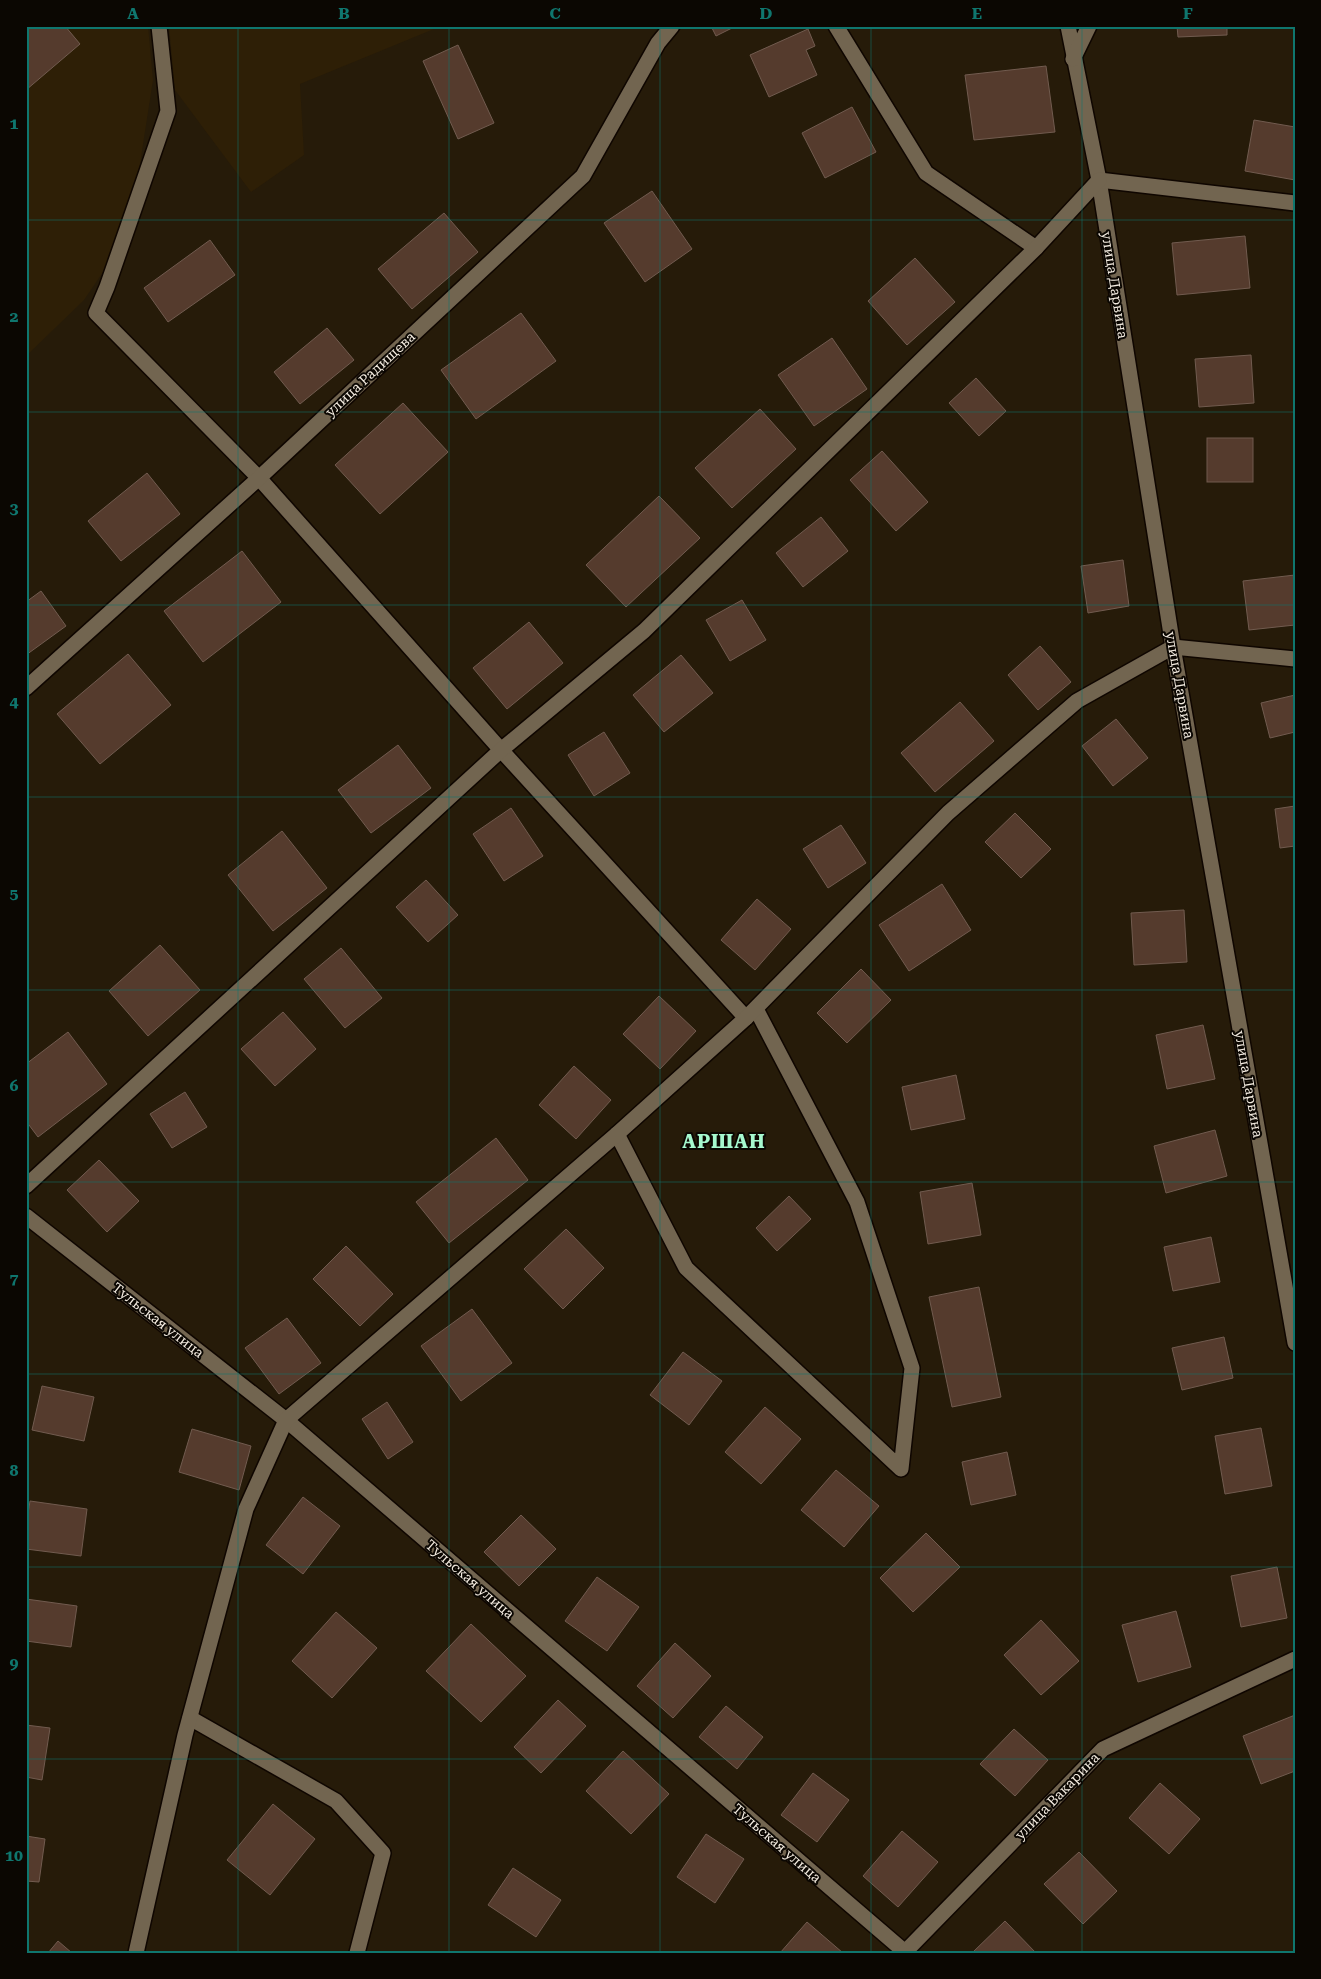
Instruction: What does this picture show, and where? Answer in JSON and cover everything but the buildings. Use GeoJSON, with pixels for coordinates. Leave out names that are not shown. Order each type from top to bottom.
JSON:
{"type":"FeatureCollection","features":[{"type":"Feature","properties":{"kind":"street"},"geometry":{"type":"LineString","coordinates":[[159,26],[168,111],[117,259],[96,313],[259,478],[501,750],[751,1014],[857,1202],[912,1368],[901,1469],[686,1268],[617,1134]]}},
{"type":"Feature","properties":{"kind":"street","name":"улица Радищева"},"geometry":{"type":"LineString","coordinates":[[26,688],[259,478],[583,176],[658,43],[672,26]]}},
{"type":"Feature","properties":{"kind":"street"},"geometry":{"type":"LineString","coordinates":[[836,26],[926,173],[1036,248]]}},
{"type":"Feature","properties":{"kind":"street","name":"улица Дарвина"},"geometry":{"type":"LineString","coordinates":[[1068,26],[1073,59],[1099,180],[1173,647],[1295,1343]]}},
{"type":"Feature","properties":{"kind":"street"},"geometry":{"type":"LineString","coordinates":[[1073,59],[1089,26]]}},
{"type":"Feature","properties":{"kind":"street"},"geometry":{"type":"LineString","coordinates":[[26,1186],[501,750],[644,631],[1036,248],[1099,180],[1295,203]]}},
{"type":"Feature","properties":{"kind":"street"},"geometry":{"type":"LineString","coordinates":[[136,1953],[190,1718],[246,1509],[286,1420],[617,1134],[751,1014],[948,813],[1077,701],[1173,647],[1295,659]]}},
{"type":"Feature","properties":{"kind":"street","name":"Тульская улица"},"geometry":{"type":"LineString","coordinates":[[26,1216],[286,1420],[904,1952]]}},
{"type":"Feature","properties":{"kind":"street","name":"улица Вакарина"},"geometry":{"type":"LineString","coordinates":[[904,1952],[1103,1749],[1295,1659]]}},
{"type":"Feature","properties":{"kind":"street"},"geometry":{"type":"LineString","coordinates":[[190,1718],[336,1801],[383,1853],[357,1953]]}},
{"type":"Feature","properties":{"kind":"shaded area"},"geometry":{"type":"Polygon","coordinates":[[[26,26],[148,26],[153,80],[137,183],[105,269],[84,300],[26,356],[26,26]]]}},
{"type":"Feature","properties":{"kind":"shaded area"},"geometry":{"type":"Polygon","coordinates":[[[169,26],[433,26],[434,29],[300,84],[304,155],[251,192],[175,90],[169,26]]]}},
{"type":"Feature","properties":{"kind":"district","name":"АРШАН"},"geometry":{"type":"Point","coordinates":[724,1141]}}]}
